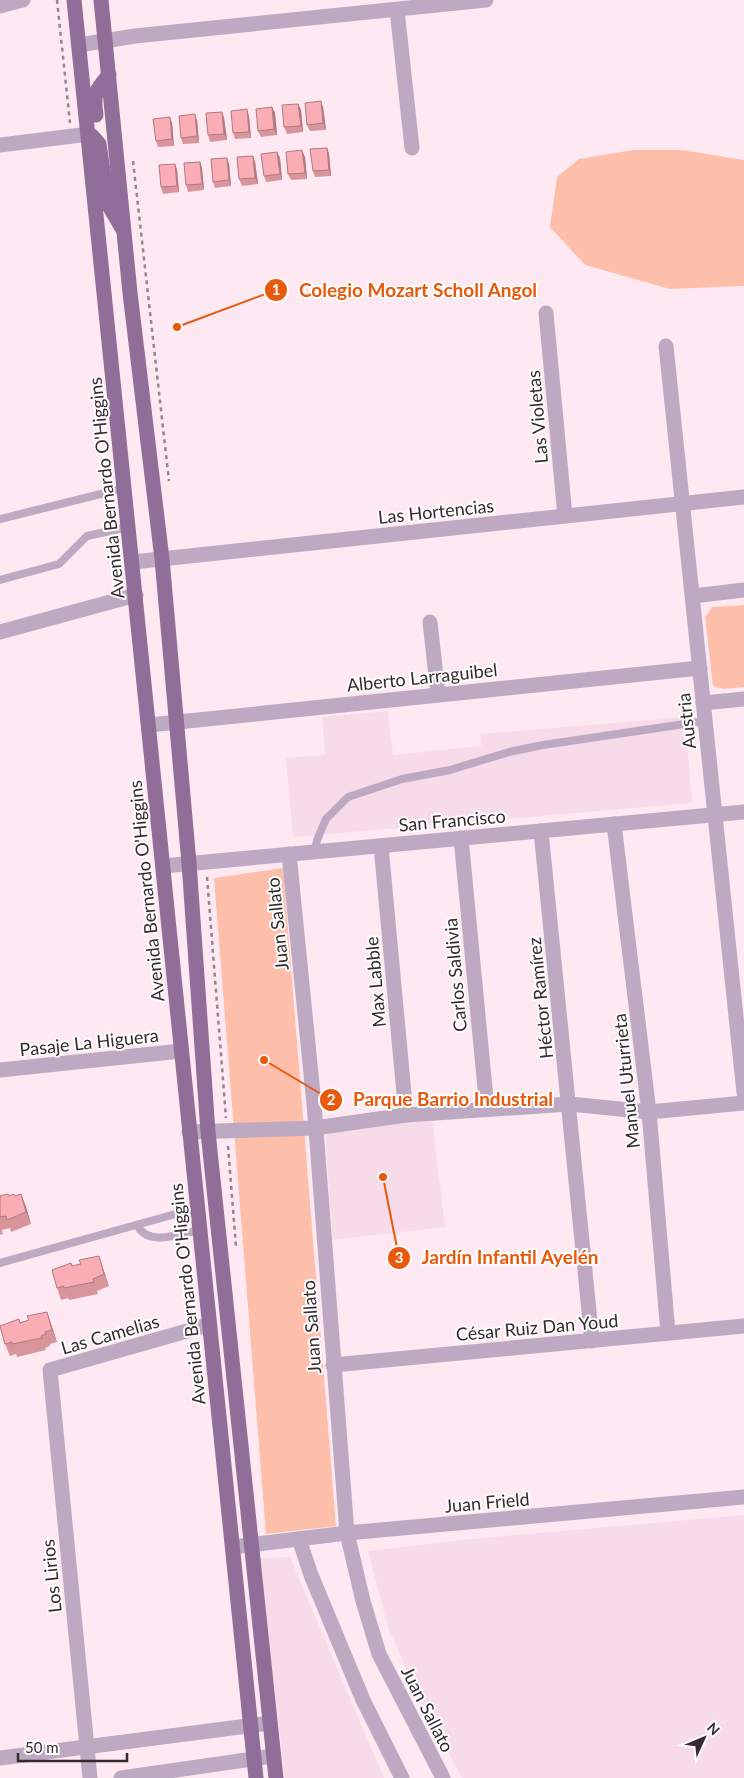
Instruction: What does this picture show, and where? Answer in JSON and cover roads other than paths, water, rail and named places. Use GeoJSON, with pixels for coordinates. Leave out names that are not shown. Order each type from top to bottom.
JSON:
{"type":"FeatureCollection","features":[{"type":"Feature","properties":{"kind":"main road","name":"Avenida Bernardo O'Higgins"},"geometry":{"type":"LineString","coordinates":[[74,0],[133,562],[208,1325],[233,1546],[256,1778]]}},
{"type":"Feature","properties":{"kind":"main road"},"geometry":{"type":"LineString","coordinates":[[101,0],[124,231],[162,559],[189,863],[208,1132],[276,1778]]}},
{"type":"Feature","properties":{"kind":"main road"},"geometry":{"type":"LineString","coordinates":[[109,75],[96,90],[94,98],[97,120],[94,129],[89,134],[99,144],[108,204],[124,231]]}},
{"type":"Feature","properties":{"kind":"street"},"geometry":{"type":"LineString","coordinates":[[0,6],[24,0]]}},
{"type":"Feature","properties":{"kind":"street"},"geometry":{"type":"LineString","coordinates":[[79,45],[486,0]]}},
{"type":"Feature","properties":{"kind":"street"},"geometry":{"type":"LineString","coordinates":[[397,10],[412,148]]}},
{"type":"Feature","properties":{"kind":"street"},"geometry":{"type":"LineString","coordinates":[[0,145],[89,134]]}},
{"type":"Feature","properties":{"kind":"street","name":"Las Violetas"},"geometry":{"type":"LineString","coordinates":[[546,314],[565,516]]}},
{"type":"Feature","properties":{"kind":"street","name":"Austria"},"geometry":{"type":"LineString","coordinates":[[666,346],[744,1093]]}},
{"type":"Feature","properties":{"kind":"street","name":"Las Hortencias"},"geometry":{"type":"LineString","coordinates":[[133,562],[744,497]]}},
{"type":"Feature","properties":{"kind":"street"},"geometry":{"type":"LineString","coordinates":[[692,596],[744,590]]}},
{"type":"Feature","properties":{"kind":"street"},"geometry":{"type":"LineString","coordinates":[[0,632],[136,595]]}},
{"type":"Feature","properties":{"kind":"street"},"geometry":{"type":"LineString","coordinates":[[430,622],[438,694]]}},
{"type":"Feature","properties":{"kind":"street","name":"Alberto Larraguibel"},"geometry":{"type":"LineString","coordinates":[[149,725],[700,668]]}},
{"type":"Feature","properties":{"kind":"street"},"geometry":{"type":"LineString","coordinates":[[703,703],[744,699]]}},
{"type":"Feature","properties":{"kind":"street","name":"San Francisco"},"geometry":{"type":"LineString","coordinates":[[163,866],[744,812]]}},
{"type":"Feature","properties":{"kind":"street","name":"Manuel Uturrieta"},"geometry":{"type":"LineString","coordinates":[[614,824],[649,1112],[668,1333]]}},
{"type":"Feature","properties":{"kind":"street","name":"Héctor Ramírez"},"geometry":{"type":"LineString","coordinates":[[541,831],[570,1104],[592,1341]]}},
{"type":"Feature","properties":{"kind":"street","name":"Carlos Saldivia"},"geometry":{"type":"LineString","coordinates":[[461,838],[487,1109]]}},
{"type":"Feature","properties":{"kind":"street","name":"Max Labble"},"geometry":{"type":"LineString","coordinates":[[381,846],[406,1115]]}},
{"type":"Feature","properties":{"kind":"street","name":"Juan Sallato"},"geometry":{"type":"LineString","coordinates":[[289,854],[315,1128],[347,1533],[363,1601],[379,1654],[443,1778]]}},
{"type":"Feature","properties":{"kind":"street","name":"Pasaje La Higuera"},"geometry":{"type":"LineString","coordinates":[[0,1070],[181,1051]]}},
{"type":"Feature","properties":{"kind":"street"},"geometry":{"type":"LineString","coordinates":[[189,1132],[315,1128],[406,1115],[570,1104],[649,1112],[744,1103]]}},
{"type":"Feature","properties":{"kind":"street","name":"Las Camelias"},"geometry":{"type":"LineString","coordinates":[[50,1370],[208,1325]]}},
{"type":"Feature","properties":{"kind":"street","name":"César Ruiz Dan Youd"},"geometry":{"type":"LineString","coordinates":[[333,1365],[744,1326]]}},
{"type":"Feature","properties":{"kind":"street","name":"Los Lirios"},"geometry":{"type":"LineString","coordinates":[[50,1370],[90,1778]]}},
{"type":"Feature","properties":{"kind":"street","name":"Juan Frield"},"geometry":{"type":"LineString","coordinates":[[233,1546],[347,1533],[744,1497]]}},
{"type":"Feature","properties":{"kind":"street"},"geometry":{"type":"LineString","coordinates":[[299,1539],[311,1575],[363,1700],[402,1778]]}},
{"type":"Feature","properties":{"kind":"street"},"geometry":{"type":"LineString","coordinates":[[0,1758],[270,1723]]}},
{"type":"Feature","properties":{"kind":"street"},"geometry":{"type":"LineString","coordinates":[[121,1778],[273,1756]]}},
{"type":"Feature","properties":{"kind":"lane"},"geometry":{"type":"LineString","coordinates":[[0,519],[125,488]]}},
{"type":"Feature","properties":{"kind":"lane"},"geometry":{"type":"LineString","coordinates":[[0,580],[59,564],[87,536],[129,527]]}},
{"type":"Feature","properties":{"kind":"lane"},"geometry":{"type":"LineString","coordinates":[[315,852],[317,840],[326,819],[348,797],[402,780],[450,770],[509,752],[544,744],[705,721]]}},
{"type":"Feature","properties":{"kind":"lane"},"geometry":{"type":"LineString","coordinates":[[0,1263],[197,1208]]}},
{"type":"Feature","properties":{"kind":"lane"},"geometry":{"type":"LineString","coordinates":[[137,1225],[143,1234],[153,1238],[199,1230]]}},
{"type":"Feature","properties":{"kind":"place","name":"Colegio Mozart Scholl Angol"},"geometry":{"type":"Point","coordinates":[177,327]}},
{"type":"Feature","properties":{"kind":"place","name":"Parque Barrio Industrial"},"geometry":{"type":"Point","coordinates":[264,1060]}},
{"type":"Feature","properties":{"kind":"place","name":"Jardín Infantil Ayelén"},"geometry":{"type":"Point","coordinates":[383,1177]}}]}
